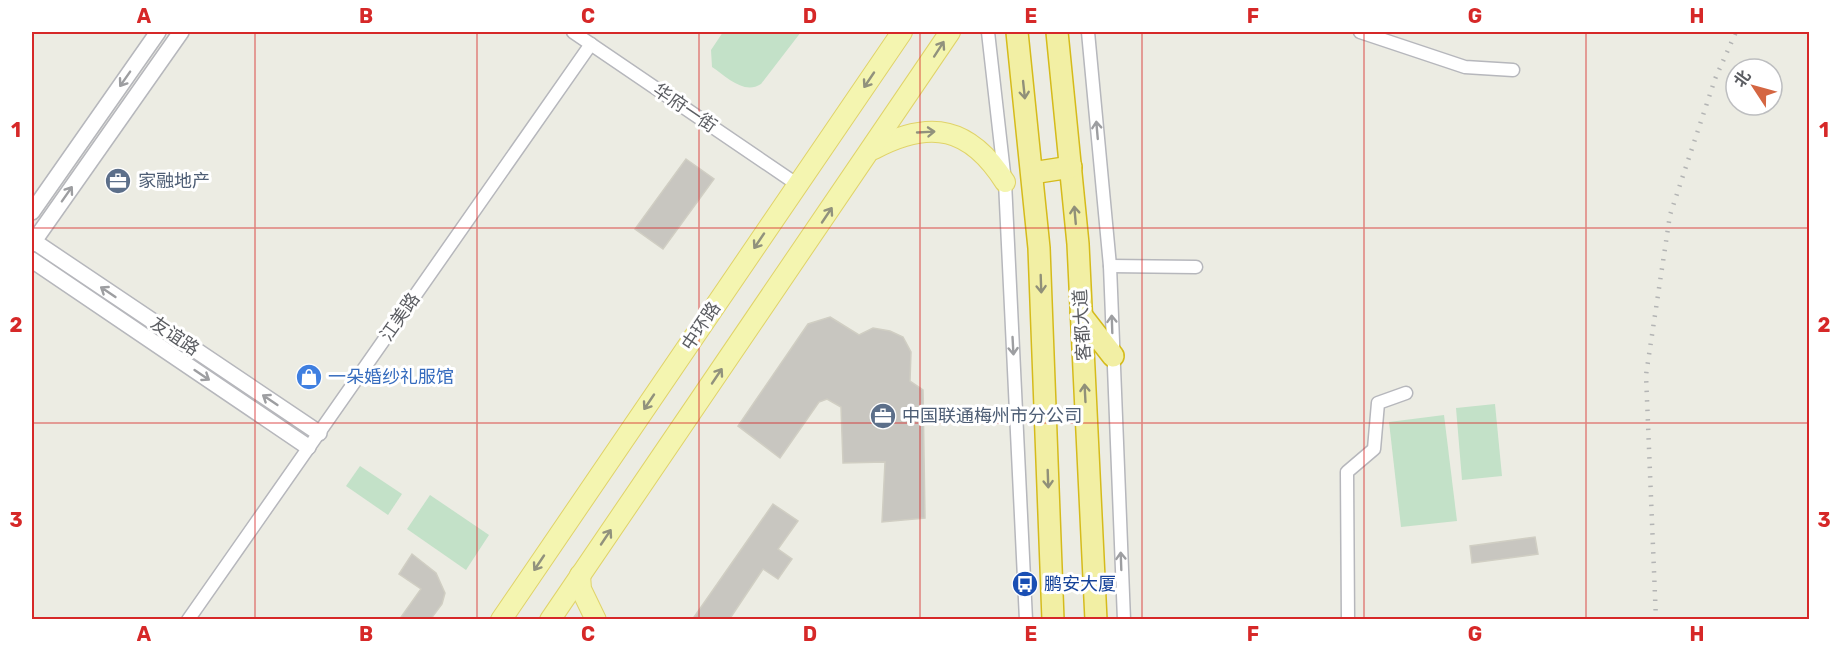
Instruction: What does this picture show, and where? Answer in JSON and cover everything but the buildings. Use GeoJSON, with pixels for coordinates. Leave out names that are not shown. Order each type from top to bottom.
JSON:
{"type":"FeatureCollection","features":[{"type":"Feature","properties":{"kind":"highway"},"geometry":{"type":"LineString","coordinates":[[1017,32],[1040,248],[1053,620]]}},
{"type":"Feature","properties":{"kind":"highway","name":"客都大道"},"geometry":{"type":"LineString","coordinates":[[1055,36],[1071,167],[1081,315],[1096,620]]}},
{"type":"Feature","properties":{"kind":"highway"},"geometry":{"type":"LineString","coordinates":[[1032,173],[1071,167]]}},
{"type":"Feature","properties":{"kind":"highway"},"geometry":{"type":"LineString","coordinates":[[1081,315],[1113,356]]}},
{"type":"Feature","properties":{"kind":"main road","name":"中环路"},"geometry":{"type":"LineString","coordinates":[[501,620],[902,32]]}},
{"type":"Feature","properties":{"kind":"main road"},"geometry":{"type":"LineString","coordinates":[[549,620],[872,150],[950,32]]}},
{"type":"Feature","properties":{"kind":"main road"},"geometry":{"type":"LineString","coordinates":[[872,150],[897,137],[918,132],[939,131],[980,149],[1005,182]]}},
{"type":"Feature","properties":{"kind":"main road"},"geometry":{"type":"LineString","coordinates":[[580,575],[580,589],[596,620]]}},
{"type":"Feature","properties":{"kind":"street"},"geometry":{"type":"LineString","coordinates":[[32,212],[158,32]]}},
{"type":"Feature","properties":{"kind":"street"},"geometry":{"type":"LineString","coordinates":[[32,242],[181,32]]}},
{"type":"Feature","properties":{"kind":"street","name":"华府一街"},"geometry":{"type":"LineString","coordinates":[[573,32],[798,185]]}},
{"type":"Feature","properties":{"kind":"street"},"geometry":{"type":"LineString","coordinates":[[988,32],[1005,182],[1026,620]]}},
{"type":"Feature","properties":{"kind":"street"},"geometry":{"type":"LineString","coordinates":[[1088,32],[1110,267],[1124,620]]}},
{"type":"Feature","properties":{"kind":"street"},"geometry":{"type":"LineString","coordinates":[[1360,32],[1465,68],[1513,70]]}},
{"type":"Feature","properties":{"kind":"street","name":"江美路"},"geometry":{"type":"LineString","coordinates":[[188,620],[591,44]]}},
{"type":"Feature","properties":{"kind":"street","name":"友谊路"},"geometry":{"type":"LineString","coordinates":[[32,242],[319,433]]}},
{"type":"Feature","properties":{"kind":"street","name":"友谊路"},"geometry":{"type":"LineString","coordinates":[[32,260],[308,447]]}},
{"type":"Feature","properties":{"kind":"street"},"geometry":{"type":"LineString","coordinates":[[1110,267],[1196,267]]}},
{"type":"Feature","properties":{"kind":"street"},"geometry":{"type":"LineString","coordinates":[[1348,620],[1347,472],[1374,449],[1378,403],[1406,393]]}},
{"type":"Feature","properties":{"kind":"green space"},"geometry":{"type":"Polygon","coordinates":[[[723,32],[801,32],[761,84],[748,87],[736,83],[712,67],[711,50],[723,32]]]}},
{"type":"Feature","properties":{"kind":"green space"},"geometry":{"type":"Polygon","coordinates":[[[1495,404],[1502,476],[1462,480],[1456,408],[1495,404]]]}},
{"type":"Feature","properties":{"kind":"green space"},"geometry":{"type":"Polygon","coordinates":[[[1444,415],[1457,521],[1401,527],[1389,422],[1444,415]]]}},
{"type":"Feature","properties":{"kind":"green space"},"geometry":{"type":"Polygon","coordinates":[[[360,466],[402,494],[388,515],[346,486],[360,466]]]}},
{"type":"Feature","properties":{"kind":"green space"},"geometry":{"type":"Polygon","coordinates":[[[430,495],[489,535],[466,570],[407,529],[430,495]]]}},
{"type":"Feature","properties":{"kind":"railway"},"geometry":{"type":"LineString","coordinates":[[1656,620],[1646,375],[1670,215],[1715,79],[1736,32]]}},
{"type":"Feature","properties":{"kind":"place","name":"家融地产"},"geometry":{"type":"Point","coordinates":[118,181]}},
{"type":"Feature","properties":{"kind":"place","name":"一朵婚纱礼服馆"},"geometry":{"type":"Point","coordinates":[309,377]}},
{"type":"Feature","properties":{"kind":"place","name":"中国联通梅州市分公司"},"geometry":{"type":"Point","coordinates":[883,416]}},
{"type":"Feature","properties":{"kind":"place","name":"鹏安大厦"},"geometry":{"type":"Point","coordinates":[1025,584]}}]}
